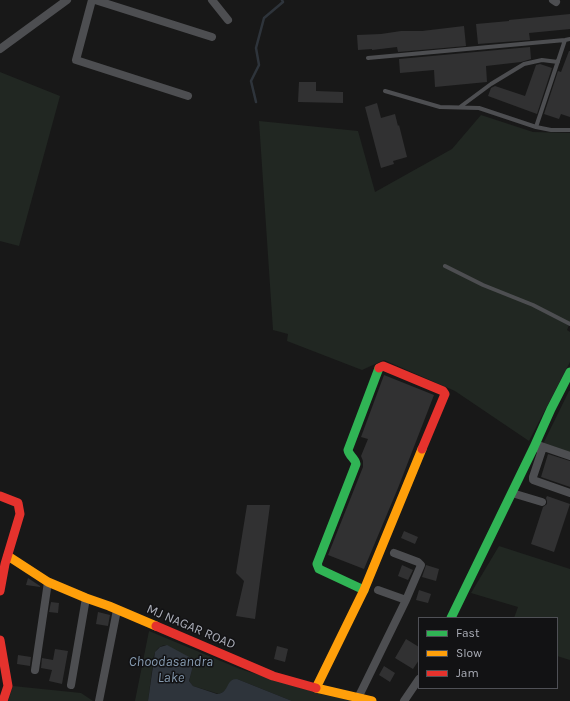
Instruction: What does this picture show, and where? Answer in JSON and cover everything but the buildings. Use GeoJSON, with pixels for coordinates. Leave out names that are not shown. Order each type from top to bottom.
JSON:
{"type":"FeatureCollection","features":[{"type":"Feature","properties":{"kind":"street"},"geometry":{"type":"LineString","coordinates":[[0,49],[66,0]]}},
{"type":"Feature","properties":{"kind":"street"},"geometry":{"type":"LineString","coordinates":[[188,96],[76,60],[94,0],[212,37]]}},
{"type":"Feature","properties":{"kind":"street"},"geometry":{"type":"LineString","coordinates":[[212,0],[228,20]]}},
{"type":"Feature","properties":{"kind":"street"},"geometry":{"type":"LineString","coordinates":[[316,688],[364,590],[445,394],[443,391],[383,366],[379,368],[348,450],[349,454],[355,459],[356,464],[317,564],[319,569],[364,590]]}},
{"type":"Feature","properties":{"kind":"street"},"geometry":{"type":"LineString","coordinates":[[570,372],[551,409],[538,447],[532,477],[533,480],[570,493]]}},
{"type":"Feature","properties":{"kind":"street"},"geometry":{"type":"LineString","coordinates":[[538,447],[570,456]]}},
{"type":"Feature","properties":{"kind":"street"},"geometry":{"type":"LineString","coordinates":[[451,617],[512,493],[538,447]]}},
{"type":"Feature","properties":{"kind":"street"},"geometry":{"type":"LineString","coordinates":[[512,493],[542,502]]}},
{"type":"Feature","properties":{"kind":"street"},"geometry":{"type":"LineString","coordinates":[[0,496],[18,503],[20,514],[0,591]]}},
{"type":"Feature","properties":{"kind":"street"},"geometry":{"type":"LineString","coordinates":[[358,698],[406,600],[421,565],[418,562],[394,553]]}},
{"type":"Feature","properties":{"kind":"street","name":"MJ NAGAR ROAD"},"geometry":{"type":"LineString","coordinates":[[8,556],[48,582],[273,676],[372,701]]}},
{"type":"Feature","properties":{"kind":"street"},"geometry":{"type":"LineString","coordinates":[[35,670],[48,582]]}},
{"type":"Feature","properties":{"kind":"street"},"geometry":{"type":"LineString","coordinates":[[378,590],[406,600]]}},
{"type":"Feature","properties":{"kind":"street"},"geometry":{"type":"LineString","coordinates":[[70,685],[86,598]]}},
{"type":"Feature","properties":{"kind":"street"},"geometry":{"type":"LineString","coordinates":[[99,701],[117,610]]}},
{"type":"Feature","properties":{"kind":"street"},"geometry":{"type":"LineString","coordinates":[[0,640],[8,686],[3,701]]}},
{"type":"Feature","properties":{"kind":"street"},"geometry":{"type":"LineString","coordinates":[[404,701],[418,680]]}},
{"type":"Feature","properties":{"kind":"lane"},"geometry":{"type":"LineString","coordinates":[[368,58],[568,39],[558,62],[536,127]]}},
{"type":"Feature","properties":{"kind":"lane"},"geometry":{"type":"LineString","coordinates":[[460,108],[491,84],[524,64],[542,60],[558,62]]}},
{"type":"Feature","properties":{"kind":"lane"},"geometry":{"type":"LineString","coordinates":[[385,91],[440,107],[479,108],[536,127],[551,130],[570,130]]}},
{"type":"Feature","properties":{"kind":"lane"},"geometry":{"type":"LineString","coordinates":[[445,266],[482,285],[533,305],[570,324]]}},
{"type":"Feature","properties":{"kind":"shaded area"},"geometry":{"type":"Polygon","coordinates":[[[0,72],[60,96],[19,246],[0,241],[0,72]]]}},
{"type":"Feature","properties":{"kind":"shaded area"},"geometry":{"type":"Polygon","coordinates":[[[481,115],[533,132],[570,133],[570,323],[567,330],[570,332],[570,362],[529,441],[455,391],[384,360],[362,370],[287,341],[288,334],[273,330],[259,121],[358,131],[375,192],[452,149],[481,115]]]}},
{"type":"Feature","properties":{"kind":"shaded area"},"geometry":{"type":"Polygon","coordinates":[[[570,391],[570,453],[543,444],[570,391]]]}},
{"type":"Feature","properties":{"kind":"shaded area"},"geometry":{"type":"Polygon","coordinates":[[[499,546],[570,569],[570,660],[558,656],[558,617],[514,617],[518,607],[471,593],[499,546]]]}},
{"type":"Feature","properties":{"kind":"shaded area"},"geometry":{"type":"Polygon","coordinates":[[[149,631],[240,669],[324,695],[356,701],[292,701],[237,679],[219,694],[193,686],[189,681],[193,666],[192,660],[165,645],[158,648],[154,655],[148,701],[135,701],[149,631]]]}},
{"type":"Feature","properties":{"kind":"shaded area"},"geometry":{"type":"Polygon","coordinates":[[[13,686],[81,693],[93,701],[8,701],[13,686]]]}},
{"type":"Feature","properties":{"kind":"water","name":"Choodasandra Lake"},"geometry":{"type":"Polygon","coordinates":[[[167,645],[191,658],[193,666],[189,681],[193,686],[217,694],[224,691],[231,681],[237,679],[292,701],[148,701],[155,652],[160,647],[167,645]]]}},
{"type":"Feature","properties":{"kind":"waterway"},"geometry":{"type":"LineString","coordinates":[[256,102],[251,81],[259,65],[256,48],[264,18],[283,2],[282,0]]}},
{"type":"Feature","properties":{"kind":"traffic: fast"},"geometry":{"type":"LineString","coordinates":[[364,590],[319,569],[317,564],[356,464],[348,450],[379,368]]}},
{"type":"Feature","properties":{"kind":"traffic: fast"},"geometry":{"type":"LineString","coordinates":[[451,617],[570,372]]}},
{"type":"Feature","properties":{"kind":"traffic: slow"},"geometry":{"type":"LineString","coordinates":[[316,688],[364,590],[422,449]]}},
{"type":"Feature","properties":{"kind":"traffic: slow"},"geometry":{"type":"LineString","coordinates":[[8,556],[48,582],[156,626]]}},
{"type":"Feature","properties":{"kind":"traffic: slow"},"geometry":{"type":"LineString","coordinates":[[316,688],[372,701]]}},
{"type":"Feature","properties":{"kind":"traffic: jam"},"geometry":{"type":"LineString","coordinates":[[379,368],[383,366],[443,391],[445,394],[422,449]]}},
{"type":"Feature","properties":{"kind":"traffic: jam"},"geometry":{"type":"LineString","coordinates":[[0,496],[18,503],[20,514],[5,564],[0,591]]}},
{"type":"Feature","properties":{"kind":"traffic: jam"},"geometry":{"type":"LineString","coordinates":[[156,626],[273,676],[316,688]]}},
{"type":"Feature","properties":{"kind":"traffic: jam"},"geometry":{"type":"LineString","coordinates":[[0,640],[8,686],[3,701]]}}]}
